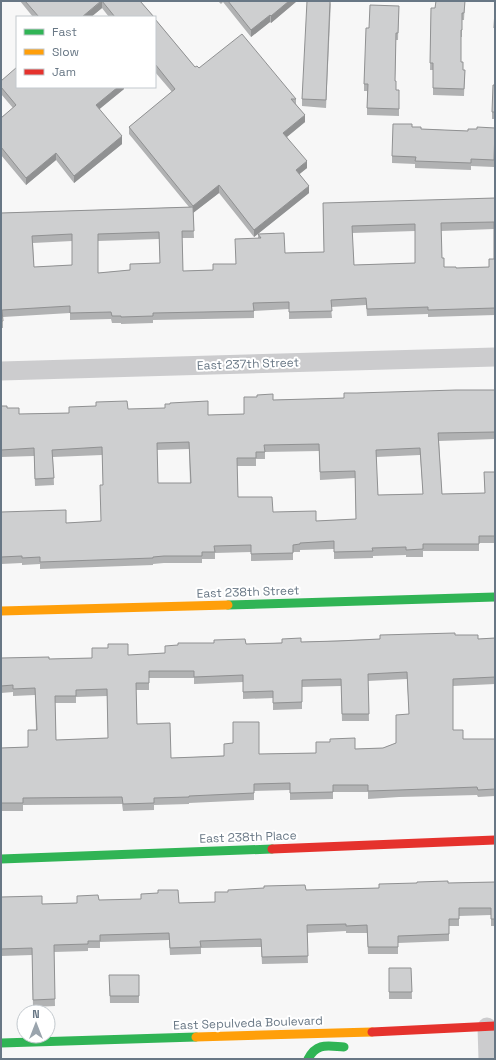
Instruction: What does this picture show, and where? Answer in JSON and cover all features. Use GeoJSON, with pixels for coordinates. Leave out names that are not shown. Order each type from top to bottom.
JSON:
{"type":"FeatureCollection","features":[{"type":"Feature","properties":{"kind":"street","name":"East 237th Street"},"geometry":{"type":"LineString","coordinates":[[1,371],[495,357]]}},
{"type":"Feature","properties":{"kind":"street","name":"East 238th Street"},"geometry":{"type":"LineString","coordinates":[[1,612],[495,597]]}},
{"type":"Feature","properties":{"kind":"street","name":"East 238th Place"},"geometry":{"type":"LineString","coordinates":[[1,859],[495,840]]}},
{"type":"Feature","properties":{"kind":"street","name":"East Sepulveda Boulevard"},"geometry":{"type":"LineString","coordinates":[[1,1043],[491,1027]]}},
{"type":"Feature","properties":{"kind":"street"},"geometry":{"type":"LineString","coordinates":[[488,1059],[491,1027]]}},
{"type":"Feature","properties":{"kind":"street"},"geometry":{"type":"LineString","coordinates":[[379,1040],[388,1031]]}},
{"type":"Feature","properties":{"kind":"street"},"geometry":{"type":"LineString","coordinates":[[308,1059],[316,1048],[322,1046],[352,1046]]}},
{"type":"Feature","properties":{"kind":"building"},"geometry":{"type":"Polygon","coordinates":[[[25,1],[101,1],[83,16],[38,16],[25,1]]]}},
{"type":"Feature","properties":{"kind":"building"},"geometry":{"type":"Polygon","coordinates":[[[102,1],[140,1],[153,16],[114,16],[102,1]]]}},
{"type":"Feature","properties":{"kind":"building"},"geometry":{"type":"Polygon","coordinates":[[[228,1],[289,1],[251,30],[228,1]]]}},
{"type":"Feature","properties":{"kind":"building"},"geometry":{"type":"Polygon","coordinates":[[[307,1],[330,1],[326,100],[302,99],[307,1]]]}},
{"type":"Feature","properties":{"kind":"building"},"geometry":{"type":"Polygon","coordinates":[[[436,1],[465,1],[464,13],[462,13],[461,30],[461,62],[463,62],[463,70],[465,70],[464,89],[433,88],[433,63],[430,63],[431,8],[435,8],[436,1]]]}},
{"type":"Feature","properties":{"kind":"building"},"geometry":{"type":"Polygon","coordinates":[[[370,5],[399,6],[398,33],[396,33],[395,81],[396,90],[399,90],[399,109],[367,108],[368,84],[364,84],[366,28],[369,28],[370,5]]]}},
{"type":"Feature","properties":{"kind":"building"},"geometry":{"type":"Polygon","coordinates":[[[156,20],[195,67],[197,66],[199,68],[242,34],[296,99],[291,99],[305,115],[283,133],[307,161],[296,170],[309,186],[254,230],[219,185],[193,206],[129,127],[175,89],[156,65],[156,20]]]}},
{"type":"Feature","properties":{"kind":"building"},"geometry":{"type":"Polygon","coordinates":[[[16,68],[16,88],[117,88],[96,105],[122,136],[74,176],[56,153],[26,178],[1,147],[1,118],[16,105],[1,87],[1,81],[16,68]]]}},
{"type":"Feature","properties":{"kind":"building"},"geometry":{"type":"Polygon","coordinates":[[[493,85],[495,85],[495,112],[492,112],[493,85]]]}},
{"type":"Feature","properties":{"kind":"building"},"geometry":{"type":"Polygon","coordinates":[[[393,124],[412,124],[412,127],[421,127],[421,129],[468,131],[468,129],[477,129],[477,127],[495,128],[494,160],[471,159],[471,163],[415,161],[416,157],[392,156],[393,124]]]}},
{"type":"Feature","properties":{"kind":"building"},"geometry":{"type":"Polygon","coordinates":[[[495,198],[495,308],[428,310],[428,307],[367,309],[366,298],[331,300],[332,311],[289,312],[289,302],[253,303],[254,311],[153,313],[153,316],[121,317],[112,316],[111,312],[70,313],[70,306],[2,310],[3,321],[1,321],[1,213],[193,207],[194,231],[182,231],[183,271],[213,270],[213,264],[236,264],[235,239],[261,238],[258,234],[284,233],[285,253],[324,252],[323,203],[495,198]],[[494,222],[441,223],[442,258],[444,258],[444,267],[489,267],[489,259],[494,259],[494,222]],[[415,224],[352,226],[354,265],[415,263],[415,224]],[[159,232],[98,234],[98,273],[130,270],[130,264],[160,263],[159,232]],[[72,234],[32,236],[34,267],[72,265],[72,234]]]}},
{"type":"Feature","properties":{"kind":"building"},"geometry":{"type":"Polygon","coordinates":[[[495,390],[495,432],[438,433],[442,494],[485,493],[484,472],[495,472],[495,536],[479,536],[479,544],[423,544],[423,549],[406,550],[406,547],[372,548],[373,551],[334,552],[334,541],[300,543],[293,545],[293,553],[251,554],[251,545],[214,546],[215,552],[202,552],[202,556],[164,556],[153,558],[40,562],[40,557],[1,557],[1,512],[66,510],[66,523],[101,521],[100,485],[103,485],[102,447],[52,450],[54,478],[35,479],[34,448],[1,450],[1,406],[7,406],[7,408],[19,408],[19,414],[69,413],[69,407],[96,406],[96,402],[127,401],[128,409],[165,408],[165,404],[170,403],[208,401],[208,415],[244,414],[244,397],[257,397],[257,395],[273,394],[273,400],[344,398],[344,393],[495,390]],[[189,442],[157,443],[158,483],[191,483],[189,442]],[[319,444],[264,445],[265,452],[256,452],[256,458],[237,458],[238,497],[272,497],[273,512],[316,511],[316,521],[356,519],[355,471],[320,472],[319,444]],[[420,448],[376,450],[378,495],[423,494],[420,448]]]}},
{"type":"Feature","properties":{"kind":"building"},"geometry":{"type":"Polygon","coordinates":[[[455,633],[455,635],[478,635],[478,639],[495,638],[495,677],[453,679],[453,730],[463,730],[463,739],[495,739],[495,789],[478,790],[477,787],[368,791],[368,785],[333,785],[333,792],[290,793],[290,783],[254,784],[254,793],[154,798],[154,803],[123,804],[122,797],[23,798],[23,803],[1,803],[1,748],[28,747],[28,730],[37,730],[35,688],[13,689],[13,685],[1,686],[1,658],[92,658],[92,648],[108,648],[108,644],[128,644],[128,655],[165,653],[165,646],[178,645],[178,643],[214,643],[214,640],[245,639],[246,644],[282,643],[282,639],[301,638],[301,642],[380,639],[380,635],[455,633]],[[149,671],[149,683],[136,683],[137,724],[170,723],[171,758],[224,756],[224,744],[233,743],[233,722],[259,722],[259,754],[316,753],[316,742],[330,742],[330,739],[355,738],[355,749],[383,748],[396,743],[396,715],[409,714],[407,672],[368,674],[369,714],[342,714],[341,679],[302,680],[302,702],[273,703],[273,691],[243,692],[243,675],[194,677],[194,671],[149,671]],[[107,689],[76,690],[76,696],[55,696],[56,740],[108,738],[107,689]]]}},
{"type":"Feature","properties":{"kind":"building"},"geometry":{"type":"Polygon","coordinates":[[[448,881],[448,883],[495,882],[495,919],[491,919],[491,908],[459,908],[459,919],[449,919],[449,934],[398,936],[398,947],[368,947],[367,925],[307,925],[308,956],[262,957],[261,939],[200,941],[201,947],[170,948],[169,933],[100,935],[100,941],[88,941],[88,944],[54,945],[55,999],[33,1000],[32,948],[1,949],[1,897],[42,896],[42,904],[77,903],[77,896],[98,895],[99,900],[141,899],[141,894],[158,893],[158,890],[178,890],[179,903],[215,902],[215,892],[264,888],[264,886],[305,885],[306,890],[379,888],[379,884],[448,881]]]}},
{"type":"Feature","properties":{"kind":"building"},"geometry":{"type":"Polygon","coordinates":[[[389,968],[411,968],[412,992],[389,992],[389,968]]]}},
{"type":"Feature","properties":{"kind":"building"},"geometry":{"type":"Polygon","coordinates":[[[109,975],[139,975],[139,996],[110,996],[109,975]]]}},
{"type":"Feature","properties":{"kind":"traffic: fast"},"geometry":{"type":"LineString","coordinates":[[228,605],[495,597]]}},
{"type":"Feature","properties":{"kind":"traffic: fast"},"geometry":{"type":"LineString","coordinates":[[1,859],[272,849]]}},
{"type":"Feature","properties":{"kind":"traffic: fast"},"geometry":{"type":"LineString","coordinates":[[1,1043],[196,1037]]}},
{"type":"Feature","properties":{"kind":"traffic: fast"},"geometry":{"type":"LineString","coordinates":[[308,1059],[319,1047],[344,1047]]}},
{"type":"Feature","properties":{"kind":"traffic: slow"},"geometry":{"type":"LineString","coordinates":[[1,611],[228,605]]}},
{"type":"Feature","properties":{"kind":"traffic: slow"},"geometry":{"type":"LineString","coordinates":[[196,1037],[372,1032]]}},
{"type":"Feature","properties":{"kind":"traffic: jam"},"geometry":{"type":"LineString","coordinates":[[272,849],[495,840]]}},
{"type":"Feature","properties":{"kind":"traffic: jam"},"geometry":{"type":"LineString","coordinates":[[372,1032],[495,1026]]}}]}
